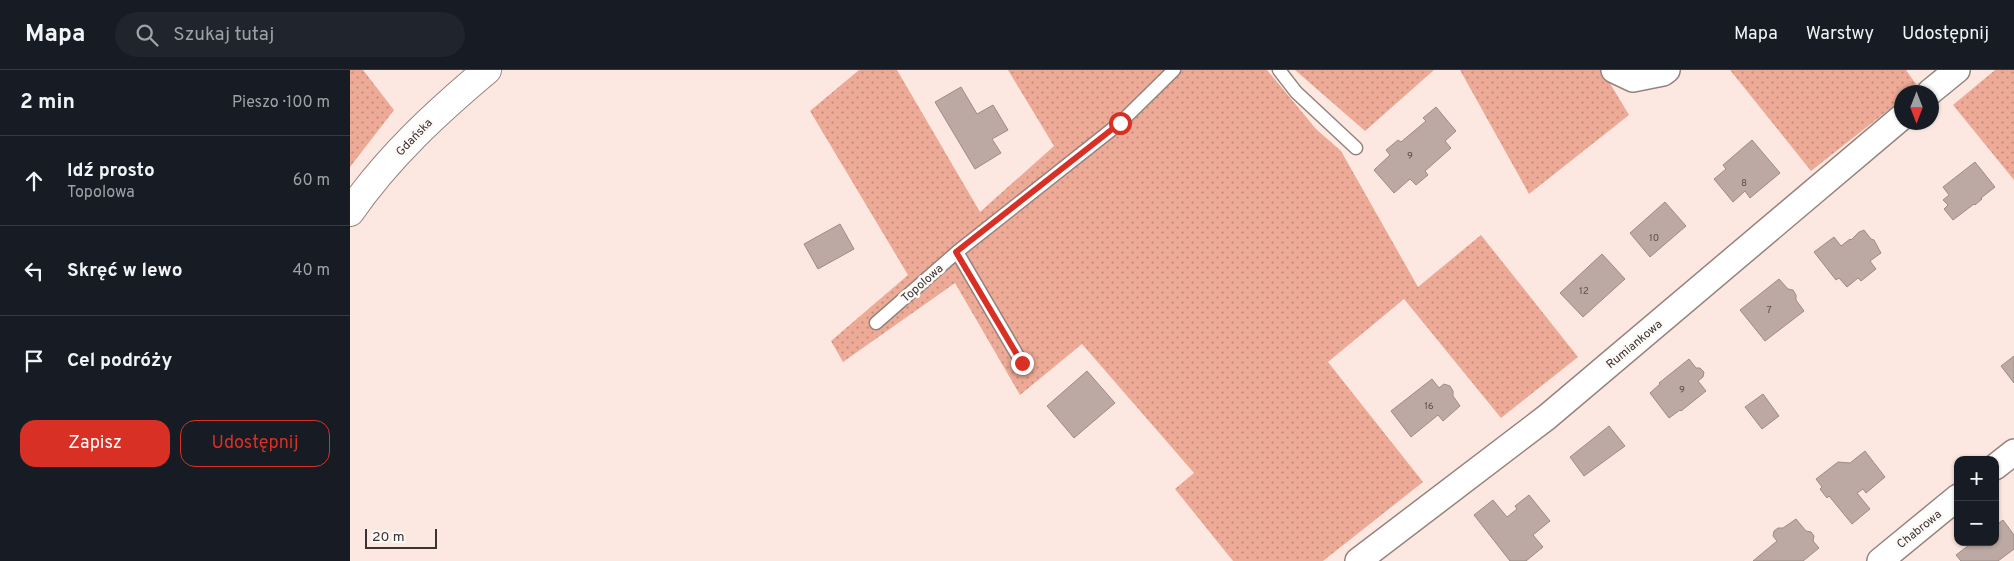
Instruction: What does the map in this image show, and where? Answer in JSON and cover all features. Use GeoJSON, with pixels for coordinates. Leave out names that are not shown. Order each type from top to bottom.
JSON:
{"type":"FeatureCollection","features":[{"type":"Feature","properties":{"kind":"main road","name":"Gdańska"},"geometry":{"type":"LineString","coordinates":[[350,212],[378,176],[424,126],[487,70]]}},
{"type":"Feature","properties":{"kind":"street"},"geometry":{"type":"LineString","coordinates":[[1614,70],[1633,79],[1663,73],[1667,70]]}},
{"type":"Feature","properties":{"kind":"street"},"geometry":{"type":"LineString","coordinates":[[1939,85],[1957,70]]}},
{"type":"Feature","properties":{"kind":"street","name":"Rumiankowa"},"geometry":{"type":"LineString","coordinates":[[1358,561],[1547,417],[1894,124]]}},
{"type":"Feature","properties":{"kind":"street"},"geometry":{"type":"LineString","coordinates":[[1999,464],[2014,452]]}},
{"type":"Feature","properties":{"kind":"street","name":"Chabrowa"},"geometry":{"type":"LineString","coordinates":[[1880,561],[1954,501]]}},
{"type":"Feature","properties":{"kind":"lane","name":"Topolowa"},"geometry":{"type":"LineString","coordinates":[[876,323],[956,252],[1120,123],[1174,70]]}},
{"type":"Feature","properties":{"kind":"lane"},"geometry":{"type":"LineString","coordinates":[[1279,70],[1296,92],[1356,148]]}},
{"type":"Feature","properties":{"kind":"lane"},"geometry":{"type":"LineString","coordinates":[[956,252],[1022,363]]}},
{"type":"Feature","properties":{"kind":"shaded area"},"geometry":{"type":"Polygon","coordinates":[[[350,70],[363,70],[394,110],[350,167],[350,70]]]}},
{"type":"Feature","properties":{"kind":"shaded area"},"geometry":{"type":"Polygon","coordinates":[[[859,70],[897,70],[980,212],[1054,146],[1008,70],[1267,70],[1316,129],[1341,151],[1418,287],[1481,235],[1578,357],[1501,418],[1404,299],[1328,362],[1423,482],[1323,561],[1233,561],[1175,489],[1194,473],[1082,344],[1020,395],[955,283],[843,362],[831,341],[908,275],[810,111],[859,70]]]}},
{"type":"Feature","properties":{"kind":"shaded area"},"geometry":{"type":"Polygon","coordinates":[[[1295,70],[1434,70],[1365,131],[1295,70]]]}},
{"type":"Feature","properties":{"kind":"shaded area"},"geometry":{"type":"Polygon","coordinates":[[[1460,70],[1602,70],[1629,115],[1529,194],[1460,70]]]}},
{"type":"Feature","properties":{"kind":"shaded area"},"geometry":{"type":"Polygon","coordinates":[[[1730,70],[1906,70],[1917,85],[1894,85],[1894,106],[1811,171],[1730,70]]]}},
{"type":"Feature","properties":{"kind":"shaded area"},"geometry":{"type":"Polygon","coordinates":[[[1995,70],[2014,70],[2014,180],[1953,105],[1995,70]]]}},
{"type":"Feature","properties":{"kind":"building"},"geometry":{"type":"Polygon","coordinates":[[[961,87],[977,114],[993,105],[1008,130],[992,139],[1001,153],[975,169],[935,102],[961,87]]]}},
{"type":"Feature","properties":{"kind":"building"},"geometry":{"type":"Polygon","coordinates":[[[1436,107],[1456,131],[1445,141],[1451,148],[1425,171],[1428,175],[1416,185],[1410,179],[1394,193],[1374,170],[1390,155],[1386,150],[1398,140],[1401,142],[1426,121],[1423,118],[1436,107]]]}},
{"type":"Feature","properties":{"kind":"building"},"geometry":{"type":"Polygon","coordinates":[[[1752,140],[1780,173],[1750,198],[1745,191],[1733,202],[1714,179],[1726,169],[1723,165],[1752,140]]]}},
{"type":"Feature","properties":{"kind":"building"},"geometry":{"type":"Polygon","coordinates":[[[1975,162],[1995,187],[1975,205],[1953,220],[1944,209],[1948,205],[1943,200],[1949,195],[1943,187],[1975,162]]]}},
{"type":"Feature","properties":{"kind":"building"},"geometry":{"type":"Polygon","coordinates":[[[1665,202],[1686,226],[1650,257],[1630,233],[1665,202]]]}},
{"type":"Feature","properties":{"kind":"building"},"geometry":{"type":"Polygon","coordinates":[[[840,224],[854,249],[818,269],[804,244],[840,224]]]}},
{"type":"Feature","properties":{"kind":"building"},"geometry":{"type":"Polygon","coordinates":[[[1864,230],[1874,240],[1881,253],[1870,261],[1876,269],[1861,281],[1858,278],[1847,287],[1839,278],[1836,280],[1814,252],[1834,237],[1841,246],[1864,230]]]}},
{"type":"Feature","properties":{"kind":"building"},"geometry":{"type":"Polygon","coordinates":[[[1602,254],[1625,279],[1583,317],[1560,293],[1602,254]]]}},
{"type":"Feature","properties":{"kind":"building"},"geometry":{"type":"Polygon","coordinates":[[[1779,279],[1788,289],[1793,290],[1796,300],[1804,311],[1765,341],[1740,310],[1779,279]]]}},
{"type":"Feature","properties":{"kind":"building"},"geometry":{"type":"Polygon","coordinates":[[[2014,356],[2014,383],[2001,366],[2014,356]]]}},
{"type":"Feature","properties":{"kind":"building"},"geometry":{"type":"Polygon","coordinates":[[[1689,359],[1696,368],[1700,368],[1704,372],[1703,377],[1698,381],[1706,391],[1669,418],[1650,393],[1659,383],[1689,359]]]}},
{"type":"Feature","properties":{"kind":"building"},"geometry":{"type":"Polygon","coordinates":[[[1087,371],[1115,403],[1074,438],[1047,406],[1087,371]]]}},
{"type":"Feature","properties":{"kind":"building"},"geometry":{"type":"Polygon","coordinates":[[[1432,379],[1439,388],[1444,384],[1450,386],[1453,396],[1460,406],[1443,421],[1438,415],[1411,437],[1391,411],[1432,379]]]}},
{"type":"Feature","properties":{"kind":"building"},"geometry":{"type":"Polygon","coordinates":[[[1763,394],[1779,416],[1762,429],[1745,407],[1763,394]]]}},
{"type":"Feature","properties":{"kind":"building"},"geometry":{"type":"Polygon","coordinates":[[[1609,426],[1625,446],[1584,476],[1570,457],[1609,426]]]}},
{"type":"Feature","properties":{"kind":"building"},"geometry":{"type":"Polygon","coordinates":[[[1865,451],[1885,477],[1866,493],[1863,489],[1857,493],[1870,509],[1852,524],[1829,496],[1827,498],[1820,489],[1822,487],[1816,479],[1838,462],[1850,463],[1865,451]]]}},
{"type":"Feature","properties":{"kind":"building"},"geometry":{"type":"Polygon","coordinates":[[[1529,495],[1550,521],[1533,535],[1543,547],[1526,561],[1510,561],[1474,515],[1493,500],[1507,517],[1517,509],[1515,506],[1529,495]]]}},
{"type":"Feature","properties":{"kind":"building"},"geometry":{"type":"Polygon","coordinates":[[[1796,519],[1806,531],[1811,532],[1814,536],[1813,541],[1819,548],[1803,561],[1753,561],[1777,541],[1773,536],[1774,531],[1778,528],[1783,528],[1796,519]]]}},
{"type":"Feature","properties":{"kind":"building"},"geometry":{"type":"Polygon","coordinates":[[[2003,520],[2014,535],[2014,549],[1998,561],[1961,561],[1956,555],[1968,546],[1999,546],[1999,523],[2003,520]]]}},
{"type":"Feature","properties":{"kind":"route"},"geometry":{"type":"LineString","coordinates":[[1022,363],[956,252],[1120,123]]}}]}
